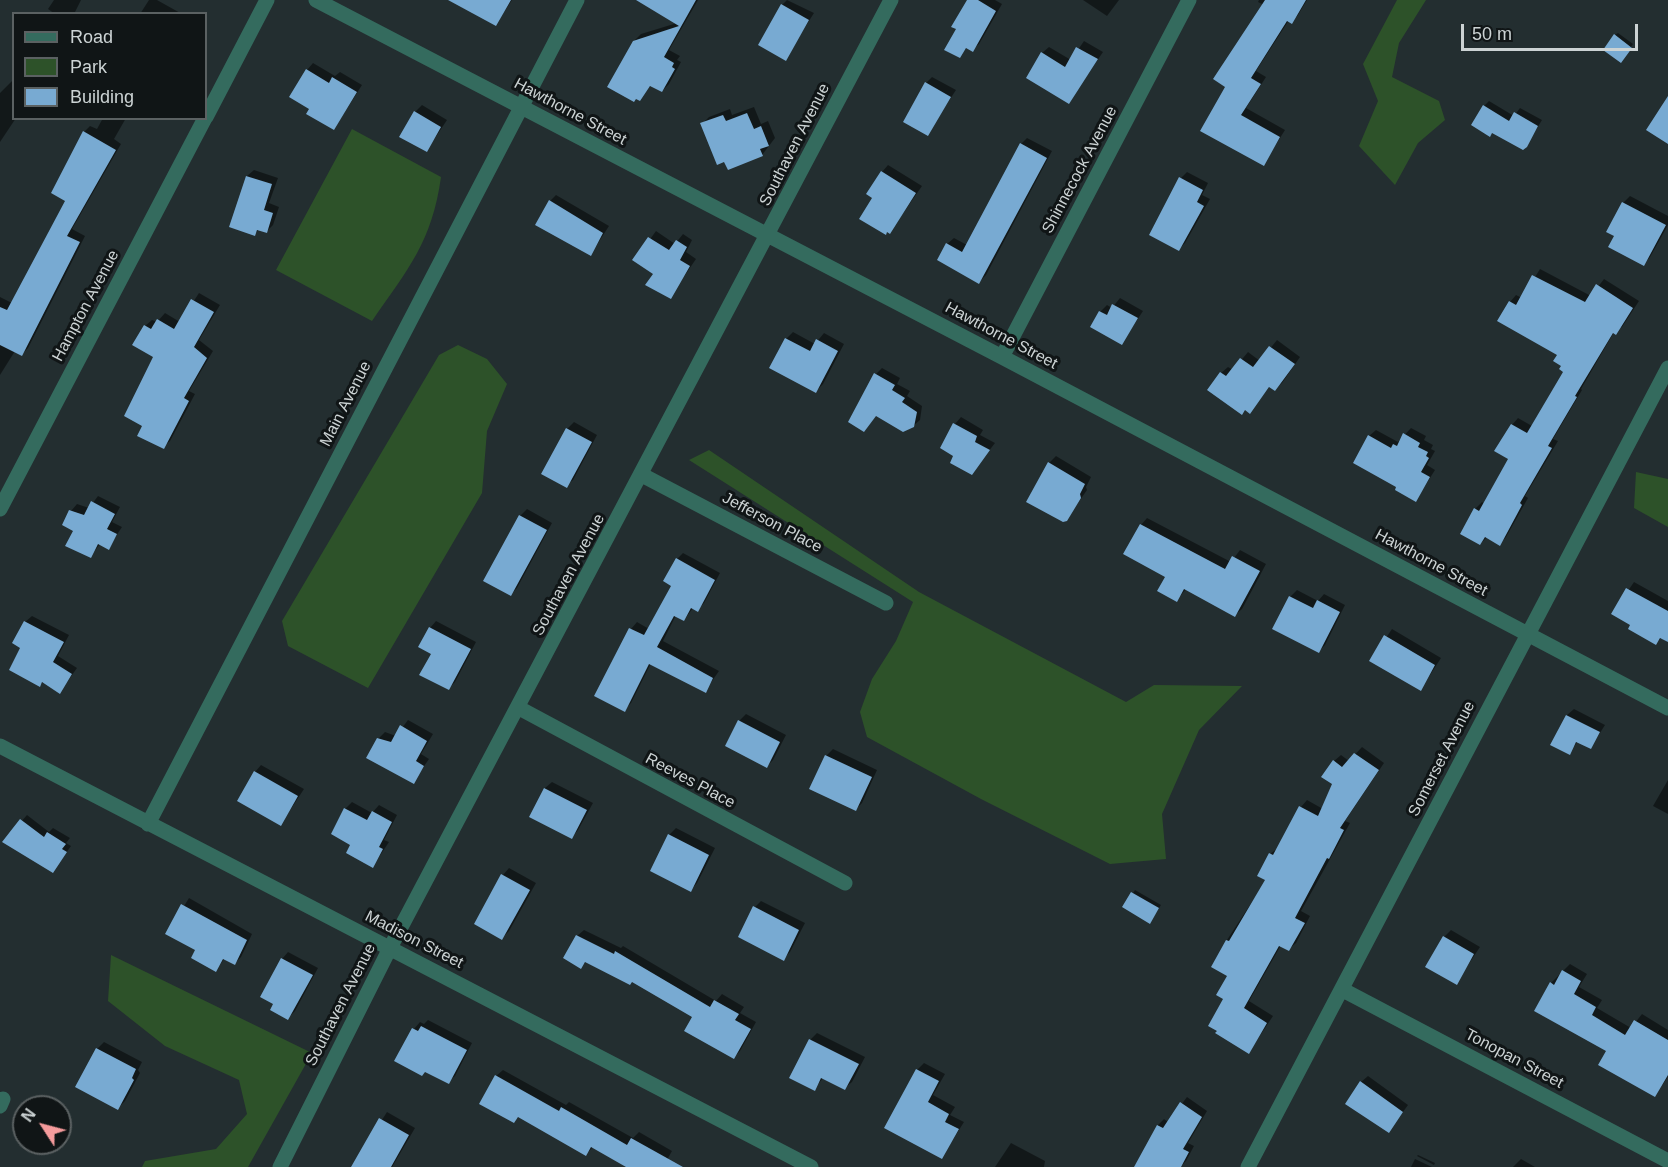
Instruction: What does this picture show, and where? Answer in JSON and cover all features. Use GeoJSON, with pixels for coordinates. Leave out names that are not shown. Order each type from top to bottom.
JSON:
{"type":"FeatureCollection","features":[{"type":"Feature","properties":{"kind":"street","name":"Hampton Avenue"},"geometry":{"type":"LineString","coordinates":[[207,114],[267,0]]}},
{"type":"Feature","properties":{"kind":"street","name":"Hawthorne Street"},"geometry":{"type":"LineString","coordinates":[[316,0],[1002,357],[1668,708]]}},
{"type":"Feature","properties":{"kind":"street","name":"Main Avenue"},"geometry":{"type":"LineString","coordinates":[[148,824],[577,0]]}},
{"type":"Feature","properties":{"kind":"street","name":"Southaven Avenue"},"geometry":{"type":"LineString","coordinates":[[280,1167],[390,948],[769,236],[891,0]]}},
{"type":"Feature","properties":{"kind":"street","name":"Shinnecock Avenue"},"geometry":{"type":"LineString","coordinates":[[1002,357],[1189,0]]}},
{"type":"Feature","properties":{"kind":"street","name":"Hampton Avenue"},"geometry":{"type":"LineString","coordinates":[[0,509],[204,120]]}},
{"type":"Feature","properties":{"kind":"street","name":"Somerset Avenue"},"geometry":{"type":"LineString","coordinates":[[1248,1167],[1668,368]]}},
{"type":"Feature","properties":{"kind":"street","name":"Jefferson Place"},"geometry":{"type":"LineString","coordinates":[[642,475],[886,603]]}},
{"type":"Feature","properties":{"kind":"street","name":"Reeves Place"},"geometry":{"type":"LineString","coordinates":[[519,708],[845,884]]}},
{"type":"Feature","properties":{"kind":"street","name":"Madison Street"},"geometry":{"type":"LineString","coordinates":[[0,746],[811,1167]]}},
{"type":"Feature","properties":{"kind":"street","name":"Tonopan Street"},"geometry":{"type":"LineString","coordinates":[[1343,990],[1668,1161]]}},
{"type":"Feature","properties":{"kind":"green space"},"geometry":{"type":"Polygon","coordinates":[[[1397,0],[1426,0],[1399,43],[1392,77],[1439,101],[1445,120],[1418,143],[1395,185],[1359,146],[1378,101],[1363,64],[1397,0]]]}},
{"type":"Feature","properties":{"kind":"green space"},"geometry":{"type":"Polygon","coordinates":[[[352,129],[441,177],[431,220],[417,254],[372,321],[276,270],[352,129]]]}},
{"type":"Feature","properties":{"kind":"green space"},"geometry":{"type":"Polygon","coordinates":[[[458,345],[487,359],[507,384],[487,431],[482,493],[368,688],[288,646],[282,621],[439,355],[458,345]]]}},
{"type":"Feature","properties":{"kind":"green space"},"geometry":{"type":"Polygon","coordinates":[[[709,450],[919,592],[1126,702],[1154,685],[1242,686],[1199,730],[1162,814],[1166,859],[1110,864],[981,799],[867,737],[860,712],[872,679],[896,641],[913,602],[689,460],[709,450]]]}},
{"type":"Feature","properties":{"kind":"green space"},"geometry":{"type":"Polygon","coordinates":[[[1636,472],[1668,479],[1668,527],[1634,508],[1636,472]]]}},
{"type":"Feature","properties":{"kind":"green space"},"geometry":{"type":"Polygon","coordinates":[[[111,955],[312,1053],[248,1167],[142,1167],[145,1161],[216,1149],[247,1114],[239,1080],[165,1046],[108,1001],[111,955]]]}},
{"type":"Feature","properties":{"kind":"building"},"geometry":{"type":"Polygon","coordinates":[[[448,0],[511,0],[496,26],[448,0]]]}},
{"type":"Feature","properties":{"kind":"building"},"geometry":{"type":"Polygon","coordinates":[[[636,0],[696,0],[664,57],[674,63],[672,67],[675,69],[662,92],[650,86],[640,101],[636,99],[634,102],[607,87],[633,41],[679,26],[636,0]]]}},
{"type":"Feature","properties":{"kind":"building"},"geometry":{"type":"Polygon","coordinates":[[[967,0],[978,0],[996,11],[973,52],[966,48],[960,58],[944,50],[956,29],[951,27],[967,0]]]}},
{"type":"Feature","properties":{"kind":"building"},"geometry":{"type":"Polygon","coordinates":[[[1265,0],[1306,0],[1292,24],[1287,21],[1251,78],[1261,84],[1241,115],[1280,137],[1264,166],[1200,131],[1225,87],[1213,79],[1265,0]]]}},
{"type":"Feature","properties":{"kind":"building"},"geometry":{"type":"Polygon","coordinates":[[[781,4],[809,20],[786,61],[758,45],[781,4]]]}},
{"type":"Feature","properties":{"kind":"building"},"geometry":{"type":"Polygon","coordinates":[[[1614,34],[1632,48],[1621,63],[1603,50],[1614,34]]]}},
{"type":"Feature","properties":{"kind":"building"},"geometry":{"type":"Polygon","coordinates":[[[1076,47],[1098,59],[1069,104],[1026,78],[1041,52],[1065,67],[1076,47]]]}},
{"type":"Feature","properties":{"kind":"building"},"geometry":{"type":"Polygon","coordinates":[[[306,69],[329,83],[332,77],[357,92],[334,130],[306,114],[309,109],[289,97],[306,69]]]}},
{"type":"Feature","properties":{"kind":"building"},"geometry":{"type":"Polygon","coordinates":[[[925,82],[951,97],[928,136],[903,122],[925,82]]]}},
{"type":"Feature","properties":{"kind":"building"},"geometry":{"type":"Polygon","coordinates":[[[1668,96],[1668,144],[1646,130],[1668,96]]]}},
{"type":"Feature","properties":{"kind":"building"},"geometry":{"type":"Polygon","coordinates":[[[1483,105],[1509,121],[1514,112],[1538,126],[1527,147],[1523,150],[1492,133],[1490,137],[1471,125],[1483,105]]]}},
{"type":"Feature","properties":{"kind":"building"},"geometry":{"type":"Polygon","coordinates":[[[414,111],[441,127],[427,152],[399,137],[414,111]]]}},
{"type":"Feature","properties":{"kind":"building"},"geometry":{"type":"Polygon","coordinates":[[[747,113],[754,129],[761,126],[769,146],[760,149],[763,156],[728,170],[724,162],[717,165],[700,123],[723,115],[726,121],[747,113]]]}},
{"type":"Feature","properties":{"kind":"building"},"geometry":{"type":"Polygon","coordinates":[[[83,131],[116,150],[67,236],[80,242],[22,356],[0,345],[0,307],[7,310],[65,201],[51,193],[83,131]]]}},
{"type":"Feature","properties":{"kind":"building"},"geometry":{"type":"Polygon","coordinates":[[[1020,143],[1047,158],[979,284],[937,260],[946,243],[962,252],[1020,143]]]}},
{"type":"Feature","properties":{"kind":"building"},"geometry":{"type":"Polygon","coordinates":[[[881,171],[916,193],[890,234],[887,232],[886,235],[859,219],[872,198],[866,194],[881,171]]]}},
{"type":"Feature","properties":{"kind":"building"},"geometry":{"type":"Polygon","coordinates":[[[246,176],[272,184],[264,210],[273,213],[267,233],[257,230],[255,236],[229,227],[246,176]]]}},
{"type":"Feature","properties":{"kind":"building"},"geometry":{"type":"Polygon","coordinates":[[[1179,177],[1203,190],[1197,202],[1204,206],[1179,251],[1149,235],[1179,177]]]}},
{"type":"Feature","properties":{"kind":"building"},"geometry":{"type":"Polygon","coordinates":[[[549,200],[603,233],[591,256],[535,225],[549,200]]]}},
{"type":"Feature","properties":{"kind":"building"},"geometry":{"type":"Polygon","coordinates":[[[1622,202],[1666,225],[1644,266],[1608,247],[1614,236],[1606,232],[1622,202]]]}},
{"type":"Feature","properties":{"kind":"building"},"geometry":{"type":"Polygon","coordinates":[[[648,237],[669,250],[676,240],[687,247],[680,260],[690,266],[671,299],[645,285],[653,274],[632,260],[648,237]]]}},
{"type":"Feature","properties":{"kind":"building"},"geometry":{"type":"Polygon","coordinates":[[[1532,275],[1585,302],[1596,284],[1633,308],[1616,335],[1613,333],[1575,396],[1577,397],[1548,446],[1552,448],[1520,503],[1522,505],[1500,546],[1485,537],[1480,545],[1460,534],[1474,508],[1479,511],[1508,459],[1494,451],[1511,424],[1527,433],[1563,372],[1559,369],[1561,366],[1553,361],[1557,355],[1497,321],[1509,301],[1516,305],[1532,275]]]}},
{"type":"Feature","properties":{"kind":"building"},"geometry":{"type":"Polygon","coordinates":[[[191,299],[214,312],[194,347],[207,358],[184,398],[189,401],[164,449],[137,436],[142,426],[124,416],[153,357],[132,345],[144,325],[151,329],[157,319],[174,329],[191,299]]]}},
{"type":"Feature","properties":{"kind":"building"},"geometry":{"type":"Polygon","coordinates":[[[1112,304],[1138,318],[1122,345],[1090,327],[1099,311],[1107,315],[1112,304]]]}},
{"type":"Feature","properties":{"kind":"building"},"geometry":{"type":"Polygon","coordinates":[[[785,338],[810,351],[816,339],[838,351],[816,393],[769,368],[785,338]]]}},
{"type":"Feature","properties":{"kind":"building"},"geometry":{"type":"Polygon","coordinates":[[[1269,346],[1295,364],[1275,391],[1269,387],[1250,414],[1245,410],[1242,415],[1207,390],[1220,372],[1226,376],[1240,358],[1253,367],[1269,346]]]}},
{"type":"Feature","properties":{"kind":"building"},"geometry":{"type":"Polygon","coordinates":[[[874,373],[895,385],[892,390],[905,398],[902,402],[917,412],[914,427],[903,432],[876,416],[864,432],[848,422],[874,373]]]}},
{"type":"Feature","properties":{"kind":"building"},"geometry":{"type":"Polygon","coordinates":[[[953,423],[977,436],[975,442],[990,450],[972,475],[950,463],[953,456],[940,448],[953,423]]]}},
{"type":"Feature","properties":{"kind":"building"},"geometry":{"type":"Polygon","coordinates":[[[566,428],[592,442],[567,488],[541,474],[566,428]]]}},
{"type":"Feature","properties":{"kind":"building"},"geometry":{"type":"Polygon","coordinates":[[[1403,433],[1420,443],[1418,447],[1428,452],[1426,456],[1429,458],[1421,472],[1430,477],[1416,502],[1395,490],[1396,487],[1353,463],[1368,435],[1391,448],[1393,444],[1397,446],[1403,433]]]}},
{"type":"Feature","properties":{"kind":"building"},"geometry":{"type":"Polygon","coordinates":[[[1048,462],[1085,484],[1080,494],[1081,498],[1067,521],[1063,522],[1026,502],[1048,462]]]}},
{"type":"Feature","properties":{"kind":"building"},"geometry":{"type":"Polygon","coordinates":[[[91,501],[115,514],[107,529],[117,534],[109,550],[98,544],[91,558],[65,546],[73,531],[62,525],[69,510],[84,515],[91,501]]]}},
{"type":"Feature","properties":{"kind":"building"},"geometry":{"type":"Polygon","coordinates":[[[519,515],[547,530],[511,596],[483,581],[519,515]]]}},
{"type":"Feature","properties":{"kind":"building"},"geometry":{"type":"Polygon","coordinates":[[[1140,524],[1225,569],[1232,556],[1260,571],[1235,617],[1184,589],[1177,602],[1157,591],[1165,577],[1123,554],[1140,524]]]}},
{"type":"Feature","properties":{"kind":"building"},"geometry":{"type":"Polygon","coordinates":[[[676,558],[715,580],[698,612],[691,608],[684,621],[674,616],[657,647],[713,678],[706,693],[649,664],[625,712],[594,696],[629,628],[644,635],[671,586],[663,581],[676,558]]]}},
{"type":"Feature","properties":{"kind":"building"},"geometry":{"type":"Polygon","coordinates":[[[1626,588],[1668,611],[1668,642],[1660,638],[1656,645],[1628,629],[1630,625],[1611,614],[1626,588]]]}},
{"type":"Feature","properties":{"kind":"building"},"geometry":{"type":"Polygon","coordinates":[[[1289,596],[1313,608],[1317,600],[1340,612],[1319,653],[1272,629],[1289,596]]]}},
{"type":"Feature","properties":{"kind":"building"},"geometry":{"type":"Polygon","coordinates":[[[24,621],[64,642],[53,662],[72,674],[60,694],[42,682],[40,687],[9,670],[20,648],[12,643],[24,621]]]}},
{"type":"Feature","properties":{"kind":"building"},"geometry":{"type":"Polygon","coordinates":[[[429,627],[471,649],[449,690],[419,675],[431,654],[418,647],[429,627]]]}},
{"type":"Feature","properties":{"kind":"building"},"geometry":{"type":"Polygon","coordinates":[[[1384,635],[1435,665],[1421,691],[1369,661],[1384,635]]]}},
{"type":"Feature","properties":{"kind":"building"},"geometry":{"type":"Polygon","coordinates":[[[1566,715],[1600,732],[1591,749],[1576,742],[1570,755],[1550,745],[1566,715]]]}},
{"type":"Feature","properties":{"kind":"building"},"geometry":{"type":"Polygon","coordinates":[[[738,720],[780,742],[767,768],[725,746],[738,720]]]}},
{"type":"Feature","properties":{"kind":"building"},"geometry":{"type":"Polygon","coordinates":[[[400,725],[427,741],[416,761],[424,766],[414,784],[366,758],[377,738],[391,742],[400,725]]]}},
{"type":"Feature","properties":{"kind":"building"},"geometry":{"type":"Polygon","coordinates":[[[1354,753],[1379,770],[1340,828],[1344,830],[1295,918],[1305,923],[1289,951],[1279,946],[1244,1008],[1267,1023],[1249,1054],[1215,1033],[1217,1031],[1208,1026],[1223,999],[1216,995],[1227,976],[1211,967],[1265,880],[1257,876],[1269,853],[1273,855],[1299,806],[1318,816],[1332,784],[1321,777],[1333,760],[1342,767],[1354,753]]]}},
{"type":"Feature","properties":{"kind":"building"},"geometry":{"type":"Polygon","coordinates":[[[825,755],[872,777],[856,811],[809,789],[825,755]]]}},
{"type":"Feature","properties":{"kind":"building"},"geometry":{"type":"Polygon","coordinates":[[[254,771],[298,796],[281,826],[237,801],[254,771]]]}},
{"type":"Feature","properties":{"kind":"building"},"geometry":{"type":"Polygon","coordinates":[[[544,788],[587,810],[572,839],[529,817],[544,788]]]}},
{"type":"Feature","properties":{"kind":"building"},"geometry":{"type":"Polygon","coordinates":[[[344,808],[367,820],[372,811],[392,822],[379,847],[383,849],[373,868],[346,853],[350,845],[331,834],[344,808]]]}},
{"type":"Feature","properties":{"kind":"building"},"geometry":{"type":"Polygon","coordinates":[[[20,819],[44,837],[47,832],[66,844],[62,849],[67,852],[53,873],[2,842],[20,819]]]}},
{"type":"Feature","properties":{"kind":"building"},"geometry":{"type":"Polygon","coordinates":[[[668,834],[709,855],[691,892],[650,871],[668,834]]]}},
{"type":"Feature","properties":{"kind":"building"},"geometry":{"type":"Polygon","coordinates":[[[501,874],[530,890],[502,940],[474,924],[501,874]]]}},
{"type":"Feature","properties":{"kind":"building"},"geometry":{"type":"Polygon","coordinates":[[[1131,892],[1159,908],[1150,924],[1122,907],[1131,892]]]}},
{"type":"Feature","properties":{"kind":"building"},"geometry":{"type":"Polygon","coordinates":[[[181,904],[247,940],[235,965],[223,959],[216,972],[191,958],[195,950],[165,934],[181,904]]]}},
{"type":"Feature","properties":{"kind":"building"},"geometry":{"type":"Polygon","coordinates":[[[753,906],[799,930],[784,961],[738,937],[753,906]]]}},
{"type":"Feature","properties":{"kind":"building"},"geometry":{"type":"Polygon","coordinates":[[[576,935],[614,954],[615,951],[710,1007],[714,1000],[739,1014],[735,1020],[751,1029],[734,1059],[684,1031],[692,1017],[632,982],[630,985],[585,962],[581,969],[563,958],[576,935]]]}},
{"type":"Feature","properties":{"kind":"building"},"geometry":{"type":"Polygon","coordinates":[[[1443,936],[1474,954],[1457,985],[1425,967],[1443,936]]]}},
{"type":"Feature","properties":{"kind":"building"},"geometry":{"type":"Polygon","coordinates":[[[281,958],[313,975],[288,1020],[270,1010],[273,1004],[260,997],[281,958]]]}},
{"type":"Feature","properties":{"kind":"building"},"geometry":{"type":"Polygon","coordinates":[[[1562,970],[1581,981],[1574,994],[1596,1007],[1592,1015],[1625,1035],[1634,1020],[1668,1040],[1668,1075],[1655,1097],[1598,1065],[1606,1051],[1534,1011],[1550,982],[1554,985],[1562,970]]]}},
{"type":"Feature","properties":{"kind":"building"},"geometry":{"type":"Polygon","coordinates":[[[421,1026],[467,1050],[449,1084],[425,1072],[422,1076],[394,1061],[412,1028],[418,1031],[421,1026]]]}},
{"type":"Feature","properties":{"kind":"building"},"geometry":{"type":"Polygon","coordinates":[[[809,1039],[859,1064],[845,1090],[821,1078],[815,1091],[789,1078],[809,1039]]]}},
{"type":"Feature","properties":{"kind":"building"},"geometry":{"type":"Polygon","coordinates":[[[96,1048],[136,1069],[132,1078],[134,1080],[118,1110],[75,1087],[96,1048]]]}},
{"type":"Feature","properties":{"kind":"building"},"geometry":{"type":"Polygon","coordinates":[[[916,1069],[939,1081],[928,1102],[949,1114],[945,1122],[959,1129],[942,1159],[884,1128],[916,1069]]]}},
{"type":"Feature","properties":{"kind":"building"},"geometry":{"type":"Polygon","coordinates":[[[495,1075],[559,1111],[561,1107],[627,1145],[631,1138],[683,1167],[626,1167],[591,1147],[586,1156],[518,1117],[514,1123],[479,1104],[495,1075]]]}},
{"type":"Feature","properties":{"kind":"building"},"geometry":{"type":"Polygon","coordinates":[[[1360,1081],[1403,1112],[1389,1133],[1345,1104],[1360,1081]]]}},
{"type":"Feature","properties":{"kind":"building"},"geometry":{"type":"Polygon","coordinates":[[[1180,1102],[1202,1117],[1183,1149],[1189,1152],[1181,1167],[1134,1167],[1157,1125],[1163,1128],[1180,1102]]]}},
{"type":"Feature","properties":{"kind":"building"},"geometry":{"type":"Polygon","coordinates":[[[379,1118],[409,1135],[391,1167],[351,1167],[379,1118]]]}}]}
